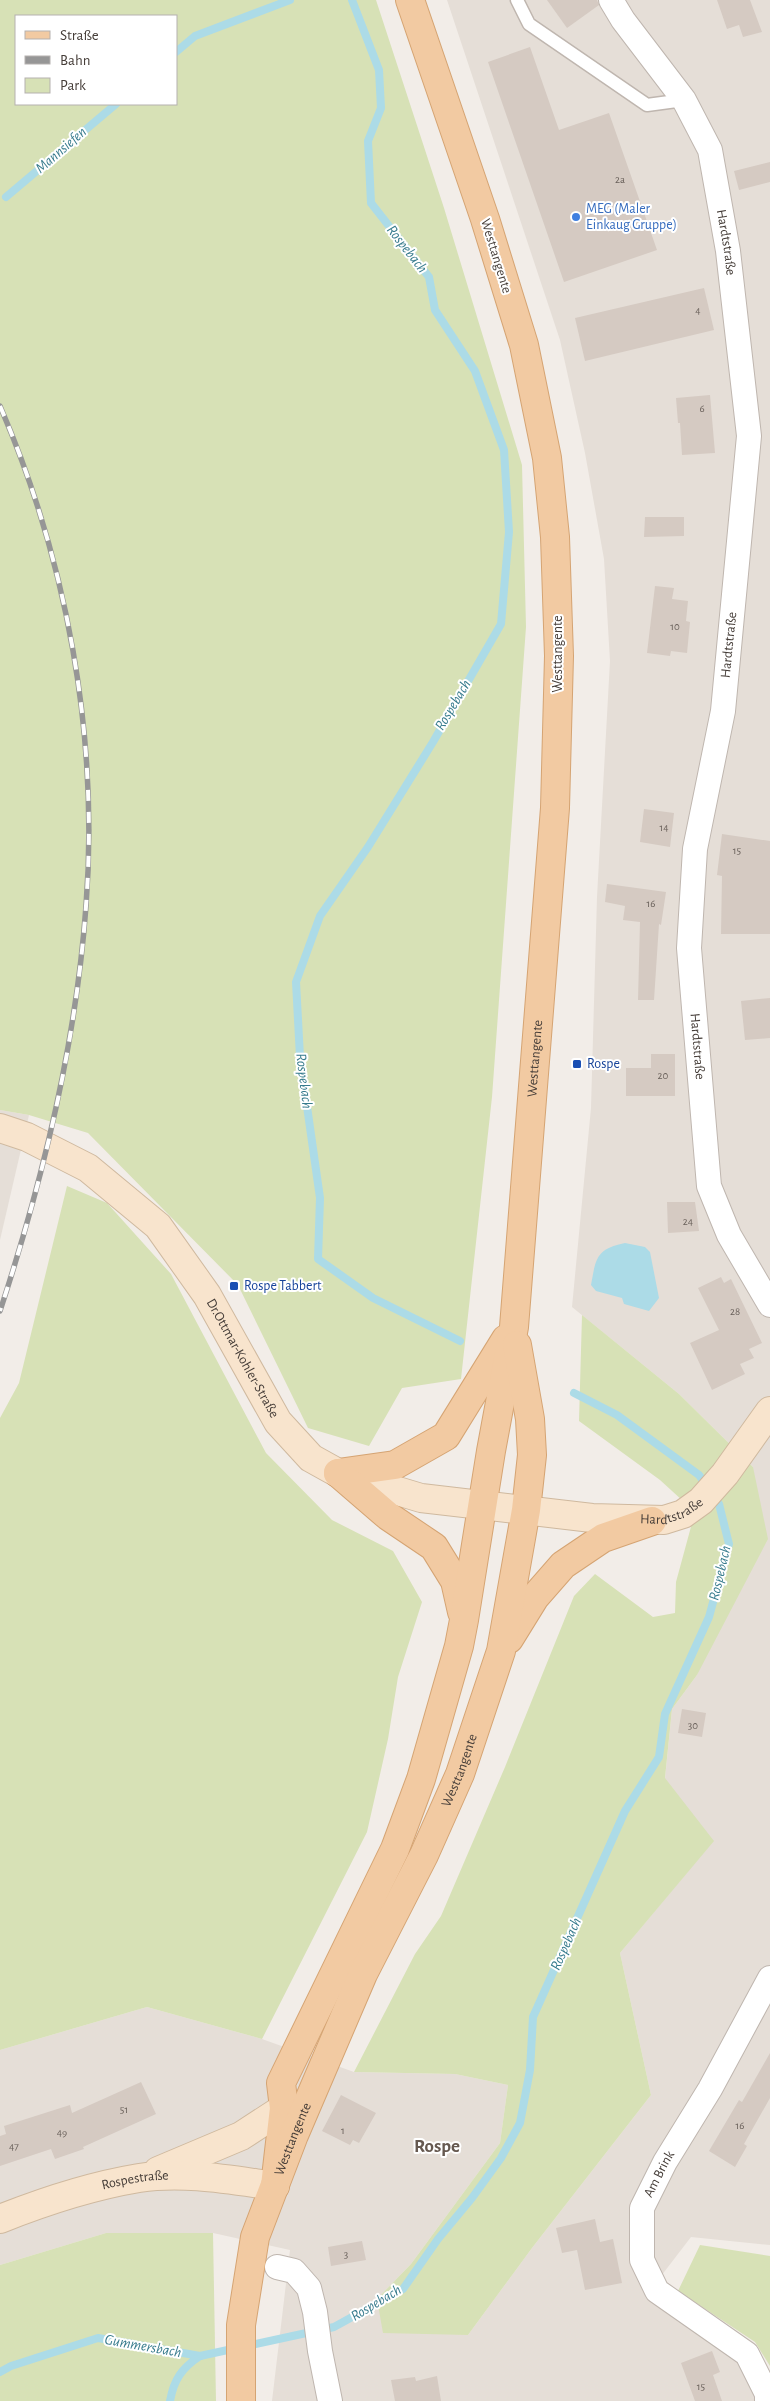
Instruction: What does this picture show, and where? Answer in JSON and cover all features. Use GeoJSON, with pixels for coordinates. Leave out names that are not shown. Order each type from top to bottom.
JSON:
{"type":"FeatureCollection","features":[{"type":"Feature","properties":{"kind":"main road","name":"Westtangente"},"geometry":{"type":"LineString","coordinates":[[275,2186],[284,2108],[281,2083],[288,2065],[398,1840],[420,1779],[459,1646],[491,1451],[514,1327],[555,808],[559,656],[555,537],[547,458],[524,345],[485,219],[410,0]]}},
{"type":"Feature","properties":{"kind":"main road","name":"Westtangente"},"geometry":{"type":"LineString","coordinates":[[240,2388],[241,2325],[255,2237],[310,2094],[363,1974],[424,1855],[460,1774],[501,1651],[526,1510],[532,1456],[530,1428],[514,1327]]}},
{"type":"Feature","properties":{"kind":"main road"},"geometry":{"type":"LineString","coordinates":[[338,1473],[395,1465],[446,1436],[514,1327]]}},
{"type":"Feature","properties":{"kind":"main road"},"geometry":{"type":"LineString","coordinates":[[338,1473],[388,1516],[434,1547],[455,1581],[464,1620]]}},
{"type":"Feature","properties":{"kind":"main road"},"geometry":{"type":"LineString","coordinates":[[501,1651],[535,1597],[563,1565],[603,1538],[652,1521]]}},
{"type":"Feature","properties":{"kind":"street","name":"Hardtstraße"},"geometry":{"type":"LineString","coordinates":[[611,0],[622,20],[684,100],[710,150],[728,251],[749,436],[723,711],[695,849],[690,948],[709,1186],[729,1235],[770,1305]]}},
{"type":"Feature","properties":{"kind":"street","name":"Dr.Ottmar-Kohler-Straße"},"geometry":{"type":"LineString","coordinates":[[0,1128],[27,1136],[88,1168],[158,1226],[207,1295],[278,1422],[311,1458],[338,1473],[421,1498],[526,1510]]}},
{"type":"Feature","properties":{"kind":"street","name":"Hardtstraße"},"geometry":{"type":"LineString","coordinates":[[526,1510],[592,1518],[652,1521],[664,1520],[682,1514],[701,1501],[725,1474],[770,1411]]}},
{"type":"Feature","properties":{"kind":"street","name":"Am Brink"},"geometry":{"type":"LineString","coordinates":[[767,2401],[767,2394],[747,2354],[657,2291],[642,2260],[642,2208],[664,2162],[710,2089],[770,1978]]}},
{"type":"Feature","properties":{"kind":"street"},"geometry":{"type":"LineString","coordinates":[[140,2178],[241,2136],[284,2108]]}},
{"type":"Feature","properties":{"kind":"street","name":"Rospestraße"},"geometry":{"type":"LineString","coordinates":[[0,2219],[73,2193],[140,2178],[203,2177],[275,2186]]}},
{"type":"Feature","properties":{"kind":"street"},"geometry":{"type":"LineString","coordinates":[[277,2267],[294,2271],[309,2288],[316,2312],[320,2351],[330,2401]]}},
{"type":"Feature","properties":{"kind":"lane"},"geometry":{"type":"LineString","coordinates":[[517,0],[529,24],[647,105],[684,100]]}},
{"type":"Feature","properties":{"kind":"shaded area"},"geometry":{"type":"Polygon","coordinates":[[[447,0],[770,0],[770,2245],[691,2237],[645,2297],[743,2361],[770,2401],[272,2401],[290,2250],[213,2233],[106,2233],[0,2265],[0,2050],[147,2007],[262,2039],[354,2072],[455,2074],[508,2085],[500,2143],[411,2264],[377,2299],[468,2335],[532,2248],[651,2095],[620,1953],[713,1841],[665,1779],[672,1709],[697,1675],[753,1467],[679,1394],[572,1307],[591,1108],[597,897],[610,661],[604,559],[585,453],[560,340],[447,0]]]}},
{"type":"Feature","properties":{"kind":"shaded area"},"geometry":{"type":"Polygon","coordinates":[[[0,1110],[29,1115],[0,1240],[0,1110]]]}},
{"type":"Feature","properties":{"kind":"green space"},"geometry":{"type":"Polygon","coordinates":[[[0,0],[376,0],[444,208],[522,465],[526,627],[492,1097],[461,1379],[402,1388],[369,1446],[308,1428],[238,1285],[88,1133],[29,1115],[0,1110],[0,0]]]}},
{"type":"Feature","properties":{"kind":"green space"},"geometry":{"type":"Polygon","coordinates":[[[67,1186],[107,1203],[171,1274],[266,1453],[332,1520],[393,1551],[422,1602],[398,1677],[388,1739],[367,1832],[262,2039],[147,2007],[0,2050],[0,1418],[19,1383],[67,1186]]]}},
{"type":"Feature","properties":{"kind":"green space"},"geometry":{"type":"Polygon","coordinates":[[[582,1315],[679,1394],[753,1467],[768,1539],[697,1675],[672,1709],[665,1778],[714,1841],[620,1953],[651,2095],[532,2248],[468,2335],[383,2333],[377,2299],[411,2264],[500,2143],[508,2085],[455,2074],[354,2072],[415,1954],[441,1916],[505,1767],[574,1596],[595,1574],[653,1617],[675,1613],[676,1582],[695,1512],[660,1480],[579,1421],[582,1315]]]}},
{"type":"Feature","properties":{"kind":"green space"},"geometry":{"type":"Polygon","coordinates":[[[106,2233],[213,2233],[216,2401],[0,2401],[0,2265],[106,2233]]]}},
{"type":"Feature","properties":{"kind":"green space"},"geometry":{"type":"Polygon","coordinates":[[[700,2245],[770,2256],[770,2366],[755,2342],[678,2291],[700,2245]]]}},
{"type":"Feature","properties":{"kind":"water"},"geometry":{"type":"Polygon","coordinates":[[[625,1243],[645,1247],[650,1252],[659,1298],[649,1311],[624,1304],[622,1298],[596,1291],[591,1285],[594,1268],[599,1256],[608,1248],[625,1243]]]}},
{"type":"Feature","properties":{"kind":"building"},"geometry":{"type":"Polygon","coordinates":[[[547,0],[597,0],[599,5],[567,28],[547,0]]]}},
{"type":"Feature","properties":{"kind":"building"},"geometry":{"type":"Polygon","coordinates":[[[717,0],[750,0],[762,32],[743,37],[739,25],[727,29],[717,0]]]}},
{"type":"Feature","properties":{"kind":"building"},"geometry":{"type":"Polygon","coordinates":[[[530,47],[559,130],[609,113],[657,250],[564,282],[488,62],[530,47]]]}},
{"type":"Feature","properties":{"kind":"building"},"geometry":{"type":"Polygon","coordinates":[[[770,162],[770,182],[739,190],[734,171],[770,162]]]}},
{"type":"Feature","properties":{"kind":"building"},"geometry":{"type":"Polygon","coordinates":[[[704,288],[714,330],[585,361],[575,318],[704,288]]]}},
{"type":"Feature","properties":{"kind":"building"},"geometry":{"type":"Polygon","coordinates":[[[710,395],[715,453],[682,455],[676,398],[710,395]]]}},
{"type":"Feature","properties":{"kind":"building"},"geometry":{"type":"Polygon","coordinates":[[[645,517],[684,517],[684,536],[644,537],[645,517]]]}},
{"type":"Feature","properties":{"kind":"building"},"geometry":{"type":"Polygon","coordinates":[[[655,586],[674,588],[672,599],[688,601],[686,621],[690,622],[687,653],[671,651],[670,656],[647,653],[655,586]]]}},
{"type":"Feature","properties":{"kind":"building"},"geometry":{"type":"Polygon","coordinates":[[[644,809],[674,813],[670,847],[640,842],[644,809]]]}},
{"type":"Feature","properties":{"kind":"building"},"geometry":{"type":"Polygon","coordinates":[[[722,834],[770,841],[770,934],[721,934],[722,876],[717,875],[722,834]]]}},
{"type":"Feature","properties":{"kind":"building"},"geometry":{"type":"Polygon","coordinates":[[[607,884],[666,892],[661,925],[659,924],[654,1000],[638,1000],[640,922],[623,920],[625,906],[605,902],[607,884]]]}},
{"type":"Feature","properties":{"kind":"building"},"geometry":{"type":"Polygon","coordinates":[[[770,998],[770,1038],[745,1040],[741,1001],[770,998]]]}},
{"type":"Feature","properties":{"kind":"building"},"geometry":{"type":"Polygon","coordinates":[[[651,1054],[675,1054],[675,1096],[626,1096],[626,1068],[651,1068],[651,1054]]]}},
{"type":"Feature","properties":{"kind":"building"},"geometry":{"type":"Polygon","coordinates":[[[667,1202],[695,1202],[699,1231],[668,1233],[667,1202]]]}},
{"type":"Feature","properties":{"kind":"building"},"geometry":{"type":"Polygon","coordinates":[[[721,1277],[724,1283],[731,1279],[762,1343],[749,1349],[754,1358],[740,1364],[745,1374],[712,1390],[690,1343],[719,1330],[698,1288],[721,1277]]]}},
{"type":"Feature","properties":{"kind":"building"},"geometry":{"type":"Polygon","coordinates":[[[682,1709],[706,1713],[702,1737],[678,1733],[682,1709]]]}},
{"type":"Feature","properties":{"kind":"building"},"geometry":{"type":"Polygon","coordinates":[[[770,2053],[770,2098],[744,2144],[747,2146],[735,2167],[709,2151],[739,2100],[742,2102],[770,2053]]]}},
{"type":"Feature","properties":{"kind":"building"},"geometry":{"type":"Polygon","coordinates":[[[141,2082],[156,2114],[83,2147],[84,2149],[55,2159],[51,2149],[0,2166],[0,2136],[6,2134],[4,2126],[70,2105],[72,2113],[141,2082]]]}},
{"type":"Feature","properties":{"kind":"building"},"geometry":{"type":"Polygon","coordinates":[[[341,2095],[376,2113],[359,2143],[353,2140],[350,2145],[322,2131],[341,2095]]]}},
{"type":"Feature","properties":{"kind":"building"},"geometry":{"type":"Polygon","coordinates":[[[595,2219],[600,2242],[613,2239],[622,2283],[585,2290],[577,2250],[562,2253],[556,2228],[595,2219]]]}},
{"type":"Feature","properties":{"kind":"building"},"geometry":{"type":"Polygon","coordinates":[[[362,2241],[366,2260],[331,2266],[328,2247],[362,2241]]]}},
{"type":"Feature","properties":{"kind":"building"},"geometry":{"type":"Polygon","coordinates":[[[712,2351],[720,2372],[713,2375],[722,2401],[695,2401],[681,2363],[712,2351]]]}},
{"type":"Feature","properties":{"kind":"building"},"geometry":{"type":"Polygon","coordinates":[[[437,2376],[441,2401],[395,2401],[391,2380],[415,2377],[416,2381],[437,2376]]]}},
{"type":"Feature","properties":{"kind":"waterway","name":"Mannsiefen"},"geometry":{"type":"LineString","coordinates":[[178,50],[195,36],[290,0]]}},
{"type":"Feature","properties":{"kind":"waterway","name":"Rospebach"},"geometry":{"type":"LineString","coordinates":[[352,0],[379,70],[381,108],[368,141],[371,203],[429,277],[435,310],[475,371],[504,450],[509,532],[501,624],[433,742],[368,847],[320,916],[296,982],[300,1057],[320,1198],[318,1259],[373,1298],[460,1341]]}},
{"type":"Feature","properties":{"kind":"waterway","name":"Mannsiefen"},"geometry":{"type":"LineString","coordinates":[[6,197],[115,105]]}},
{"type":"Feature","properties":{"kind":"waterway","name":"Rospebach"},"geometry":{"type":"LineString","coordinates":[[170,2401],[174,2386],[180,2375],[188,2365],[200,2356],[334,2327],[403,2289],[438,2239],[472,2198],[501,2158],[520,2123],[530,2070],[533,2017],[625,1811],[659,1757],[665,1714],[709,1617],[729,1544],[719,1504],[699,1475],[617,1415],[574,1393]]}},
{"type":"Feature","properties":{"kind":"waterway","name":"Gummersbach"},"geometry":{"type":"LineString","coordinates":[[0,2372],[11,2366],[98,2338],[200,2356]]}},
{"type":"Feature","properties":{"kind":"railway"},"geometry":{"type":"LineString","coordinates":[[0,406],[44,526],[60,588],[73,651],[82,714],[89,842],[81,958],[66,1060],[30,1212],[0,1311]]}},
{"type":"Feature","properties":{"kind":"place","name":"MEG (Maler Einkaug Gruppe)"},"geometry":{"type":"Point","coordinates":[576,217]}},
{"type":"Feature","properties":{"kind":"place","name":"Rospe"},"geometry":{"type":"Point","coordinates":[577,1064]}},
{"type":"Feature","properties":{"kind":"place","name":"Rospe Tabbert"},"geometry":{"type":"Point","coordinates":[234,1286]}},
{"type":"Feature","properties":{"kind":"district","name":"Rospe"},"geometry":{"type":"Point","coordinates":[437,2146]}}]}
